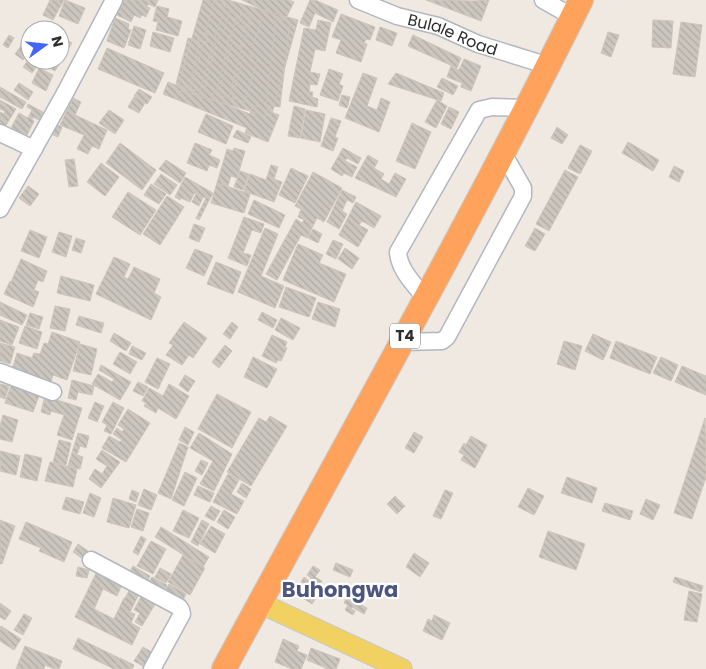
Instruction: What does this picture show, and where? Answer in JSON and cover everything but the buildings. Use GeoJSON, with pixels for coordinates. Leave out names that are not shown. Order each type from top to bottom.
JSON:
{"type":"FeatureCollection","features":[{"type":"Feature","properties":{"kind":"highway","name":"T4"},"geometry":{"type":"LineString","coordinates":[[224,669],[402,342],[549,66],[577,9]]}},
{"type":"Feature","properties":{"kind":"main road"},"geometry":{"type":"LineString","coordinates":[[260,602],[402,669]]}},
{"type":"Feature","properties":{"kind":"street"},"geometry":{"type":"LineString","coordinates":[[0,209],[64,95],[114,0]]}},
{"type":"Feature","properties":{"kind":"street","name":"Bulale Road"},"geometry":{"type":"LineString","coordinates":[[358,0],[397,16],[438,26],[478,44],[549,66]]}},
{"type":"Feature","properties":{"kind":"street"},"geometry":{"type":"LineString","coordinates":[[543,0],[577,9]]}},
{"type":"Feature","properties":{"kind":"street"},"geometry":{"type":"LineString","coordinates":[[425,298],[402,268],[398,259],[398,252],[479,110],[492,107],[526,108]]}},
{"type":"Feature","properties":{"kind":"street"},"geometry":{"type":"LineString","coordinates":[[0,133],[34,149]]}},
{"type":"Feature","properties":{"kind":"street"},"geometry":{"type":"LineString","coordinates":[[402,342],[442,341],[447,336],[523,196],[523,188],[503,153]]}},
{"type":"Feature","properties":{"kind":"street"},"geometry":{"type":"LineString","coordinates":[[0,372],[53,392]]}},
{"type":"Feature","properties":{"kind":"street"},"geometry":{"type":"LineString","coordinates":[[91,560],[179,607],[182,614],[152,669]]}},
{"type":"Feature","properties":{"kind":"district","name":"Buhongwa"},"geometry":{"type":"Point","coordinates":[340,590]}}]}
